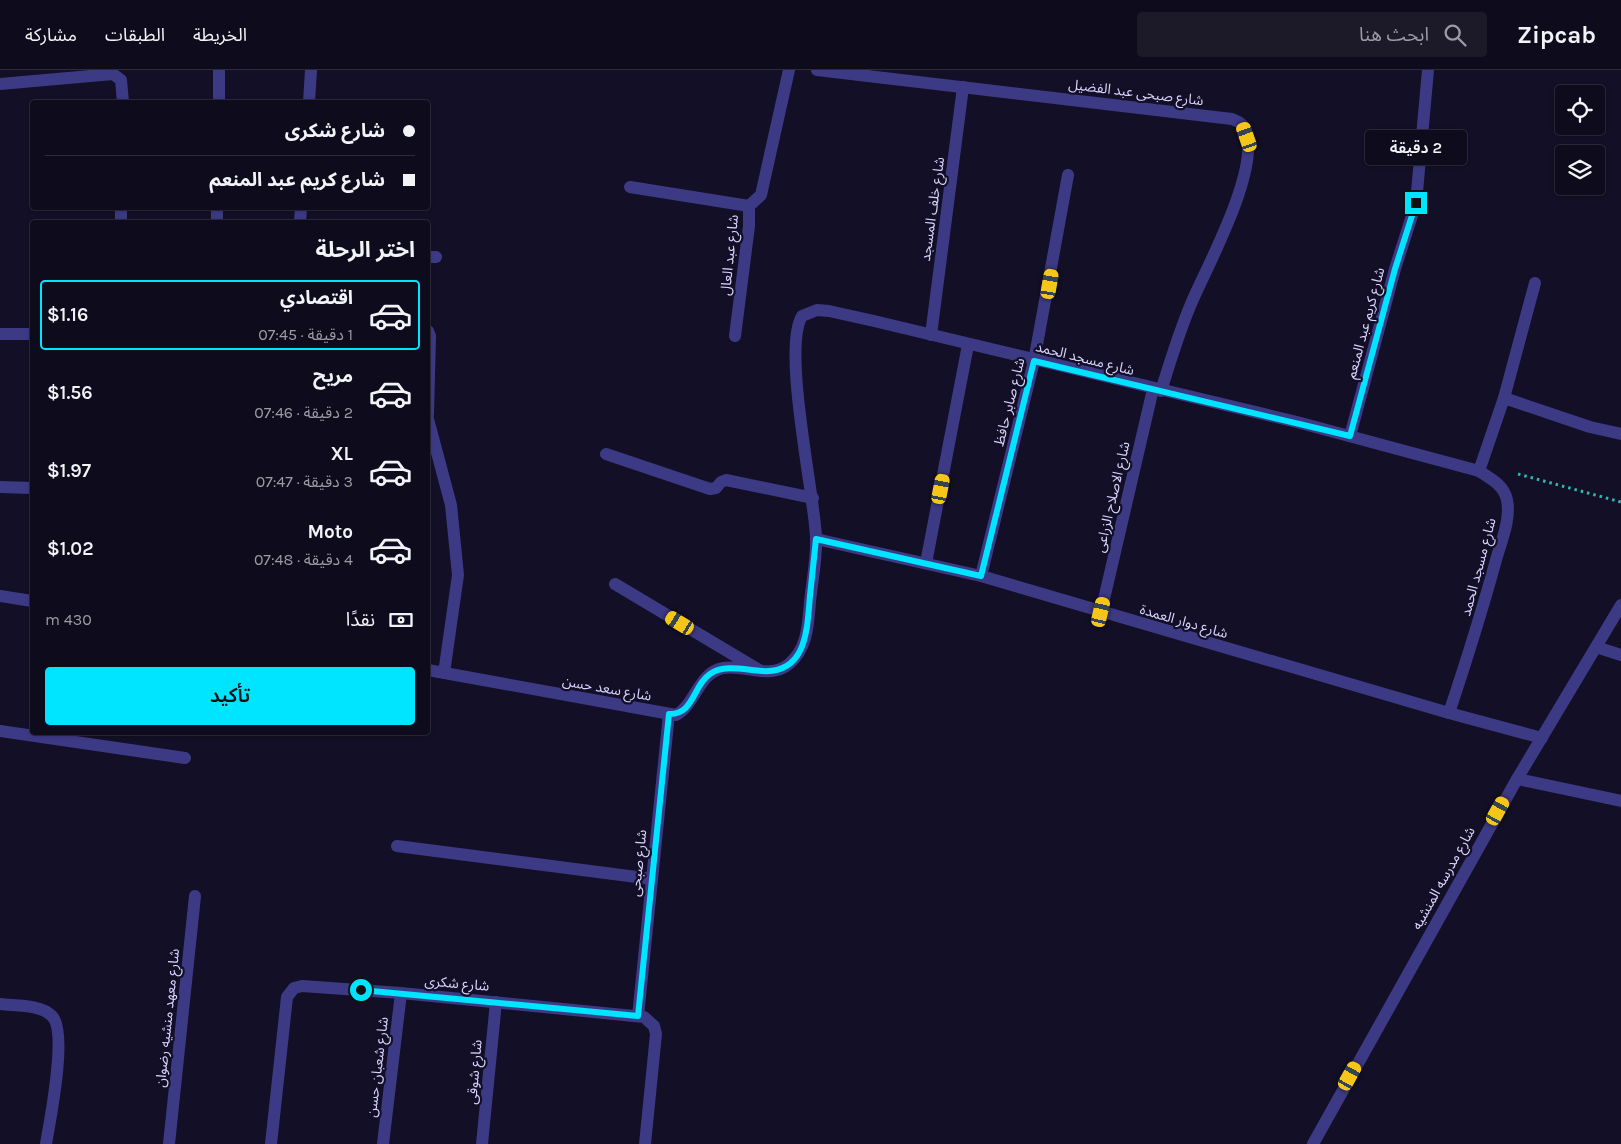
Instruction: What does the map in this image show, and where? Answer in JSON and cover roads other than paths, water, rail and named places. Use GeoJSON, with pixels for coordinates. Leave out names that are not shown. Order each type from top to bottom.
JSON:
{"type":"FeatureCollection","features":[{"type":"Feature","properties":{"kind":"street"},"geometry":{"type":"LineString","coordinates":[[219,100],[220,70]]}},
{"type":"Feature","properties":{"kind":"street"},"geometry":{"type":"LineString","coordinates":[[309,100],[311,70]]}},
{"type":"Feature","properties":{"kind":"street"},"geometry":{"type":"LineString","coordinates":[[748,206],[761,195],[789,70]]}},
{"type":"Feature","properties":{"kind":"street","name":"شارع صبحى عبد الفضيل"},"geometry":{"type":"LineString","coordinates":[[817,70],[1232,119],[1244,127],[1248,153],[1240,192],[1190,306],[1157,390]]}},
{"type":"Feature","properties":{"kind":"street","name":"شارع كريم عبد المنعم"},"geometry":{"type":"LineString","coordinates":[[1350,436],[1395,269],[1416,203],[1428,70]]}},
{"type":"Feature","properties":{"kind":"street"},"geometry":{"type":"LineString","coordinates":[[0,84],[113,74],[122,80],[123,100]]}},
{"type":"Feature","properties":{"kind":"street","name":"شارع خلف المسجد"},"geometry":{"type":"LineString","coordinates":[[930,335],[963,87]]}},
{"type":"Feature","properties":{"kind":"street","name":"شارع صابر حافظ"},"geometry":{"type":"LineString","coordinates":[[981,576],[1034,361],[1068,175]]}},
{"type":"Feature","properties":{"kind":"street","name":"شارع عبد العال"},"geometry":{"type":"LineString","coordinates":[[630,187],[748,206],[749,226],[735,336]]}},
{"type":"Feature","properties":{"kind":"street"},"geometry":{"type":"LineString","coordinates":[[1479,472],[1504,398],[1536,283]]}},
{"type":"Feature","properties":{"kind":"street","name":"شارع مسجد الحمد"},"geometry":{"type":"LineString","coordinates":[[762,671],[773,672],[788,666],[800,653],[807,635],[816,539],[813,498],[804,451],[799,397],[797,327],[802,316],[817,310],[829,311],[1350,436],[1479,472],[1504,489],[1508,501],[1507,521],[1478,624],[1449,714]]}},
{"type":"Feature","properties":{"kind":"street"},"geometry":{"type":"LineString","coordinates":[[0,334],[30,334]]}},
{"type":"Feature","properties":{"kind":"street"},"geometry":{"type":"LineString","coordinates":[[926,563],[968,345]]}},
{"type":"Feature","properties":{"kind":"street","name":"شارع الاصلاح الزراعى"},"geometry":{"type":"LineString","coordinates":[[1101,612],[1157,390]]}},
{"type":"Feature","properties":{"kind":"street"},"geometry":{"type":"LineString","coordinates":[[1504,398],[1590,427],[1621,434]]}},
{"type":"Feature","properties":{"kind":"street"},"geometry":{"type":"LineString","coordinates":[[430,426],[451,505],[458,575],[444,673]]}},
{"type":"Feature","properties":{"kind":"street"},"geometry":{"type":"LineString","coordinates":[[606,454],[710,489],[716,488],[721,482],[726,480],[813,498]]}},
{"type":"Feature","properties":{"kind":"street"},"geometry":{"type":"LineString","coordinates":[[0,487],[30,488]]}},
{"type":"Feature","properties":{"kind":"street","name":"شارع دوار العمدة"},"geometry":{"type":"LineString","coordinates":[[816,539],[981,576],[1449,714],[1542,738]]}},
{"type":"Feature","properties":{"kind":"street"},"geometry":{"type":"LineString","coordinates":[[615,584],[762,671]]}},
{"type":"Feature","properties":{"kind":"street"},"geometry":{"type":"LineString","coordinates":[[0,596],[30,602]]}},
{"type":"Feature","properties":{"kind":"street","name":"شارع مدرسه المنشيه"},"geometry":{"type":"LineString","coordinates":[[1313,1144],[1517,779],[1621,605]]}},
{"type":"Feature","properties":{"kind":"street"},"geometry":{"type":"LineString","coordinates":[[1596,647],[1621,655]]}},
{"type":"Feature","properties":{"kind":"street"},"geometry":{"type":"LineString","coordinates":[[669,714],[676,715],[684,711],[710,674],[723,668],[762,671]]}},
{"type":"Feature","properties":{"kind":"street","name":"شارع سعد حسن"},"geometry":{"type":"LineString","coordinates":[[430,670],[669,714]]}},
{"type":"Feature","properties":{"kind":"street","name":"شارع صبحى"},"geometry":{"type":"LineString","coordinates":[[638,1016],[669,714]]}},
{"type":"Feature","properties":{"kind":"street"},"geometry":{"type":"LineString","coordinates":[[0,731],[30,734]]}},
{"type":"Feature","properties":{"kind":"street"},"geometry":{"type":"LineString","coordinates":[[38,735],[185,758]]}},
{"type":"Feature","properties":{"kind":"street"},"geometry":{"type":"LineString","coordinates":[[1517,779],[1621,801]]}},
{"type":"Feature","properties":{"kind":"street"},"geometry":{"type":"LineString","coordinates":[[398,846],[652,879]]}},
{"type":"Feature","properties":{"kind":"street","name":"شارع معهد منشيه رضوان"},"geometry":{"type":"LineString","coordinates":[[169,1144],[195,896]]}},
{"type":"Feature","properties":{"kind":"street","name":"شارع شكرى"},"geometry":{"type":"LineString","coordinates":[[271,1144],[287,997],[294,988],[302,986],[401,993],[638,1016]]}},
{"type":"Feature","properties":{"kind":"street","name":"شارع شعبان حسن"},"geometry":{"type":"LineString","coordinates":[[383,1144],[401,993]]}},
{"type":"Feature","properties":{"kind":"street","name":"شارع شوقى"},"geometry":{"type":"LineString","coordinates":[[482,1144],[496,1002]]}},
{"type":"Feature","properties":{"kind":"street"},"geometry":{"type":"LineString","coordinates":[[0,1004],[42,1010],[52,1016],[57,1025],[60,1036],[58,1060],[46,1144]]}},
{"type":"Feature","properties":{"kind":"street"},"geometry":{"type":"LineString","coordinates":[[638,1016],[650,1020],[656,1034],[645,1144]]}}]}
